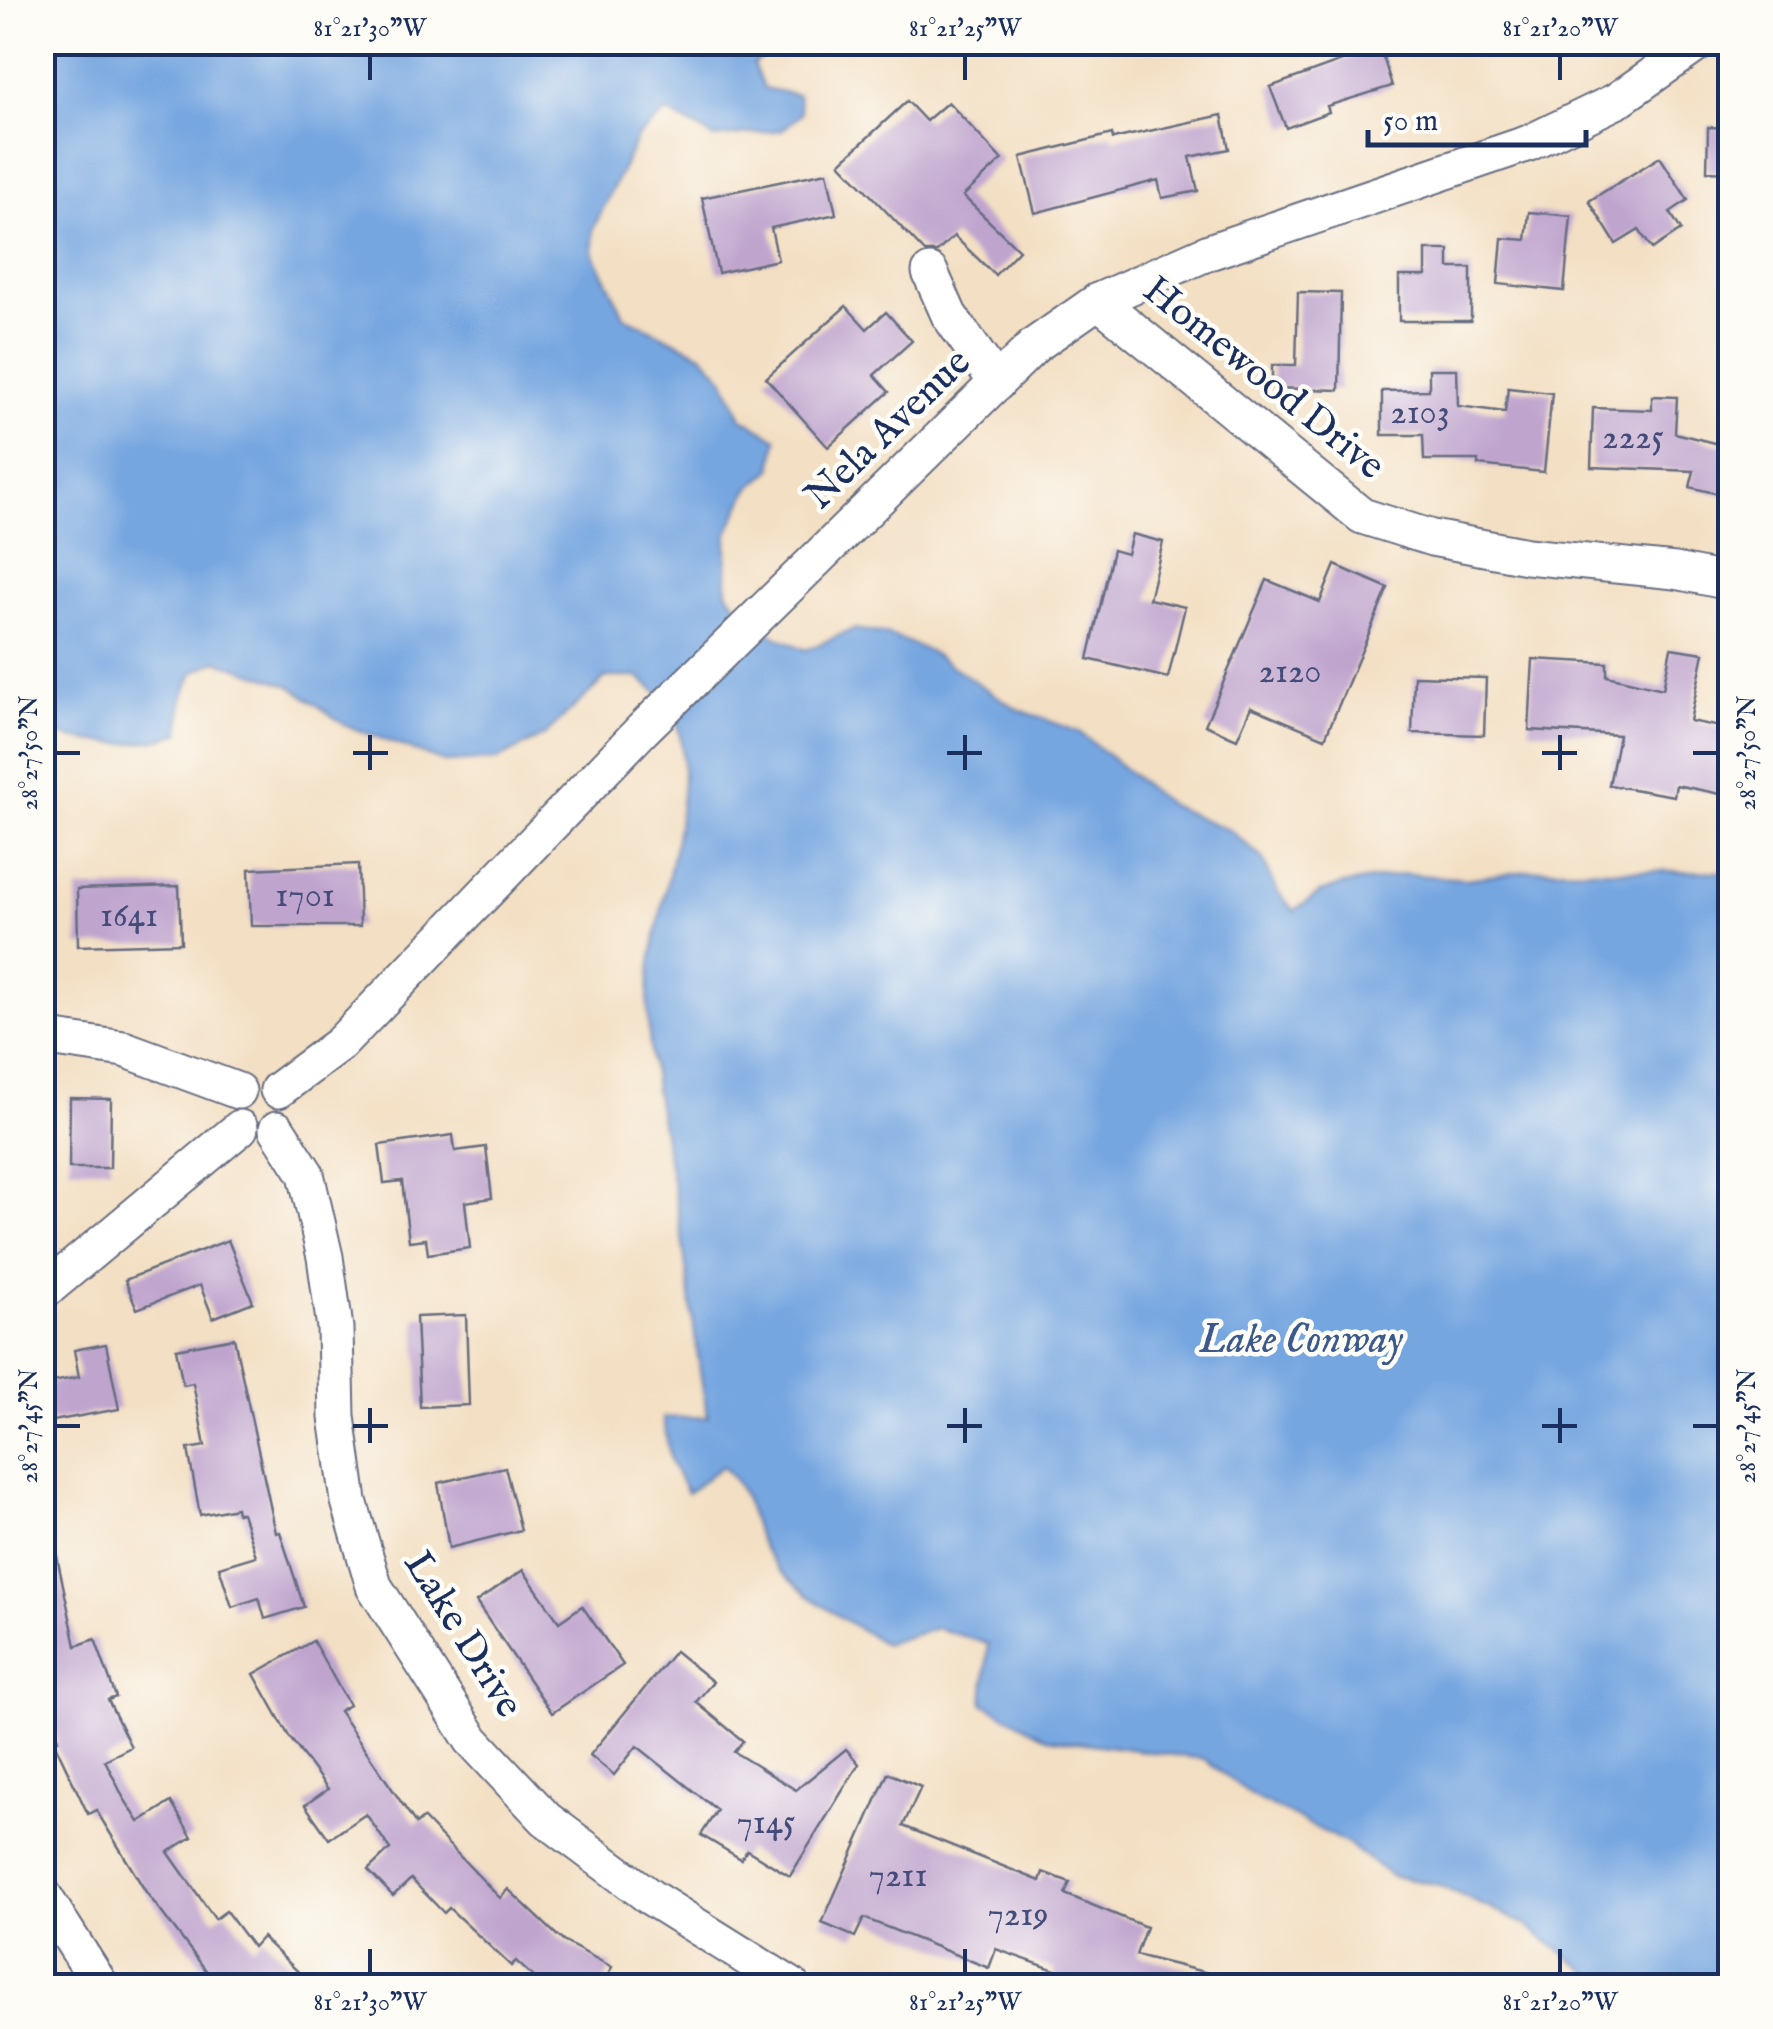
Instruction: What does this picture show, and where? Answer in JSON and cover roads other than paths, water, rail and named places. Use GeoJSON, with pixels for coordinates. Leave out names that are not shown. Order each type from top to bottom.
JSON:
{"type":"FeatureCollection","features":[{"type":"Feature","properties":{"kind":"street","name":"Nela Avenue"},"geometry":{"type":"LineString","coordinates":[[278,1090],[340,1044],[642,730],[1035,345],[1098,301],[1209,252],[1529,143],[1616,101],[1700,42]]}},
{"type":"Feature","properties":{"kind":"street"},"geometry":{"type":"LineString","coordinates":[[930,272],[949,315],[997,382]]}},
{"type":"Feature","properties":{"kind":"street","name":"Homewood Drive"},"geometry":{"type":"LineString","coordinates":[[1098,301],[1362,516],[1432,538],[1527,556],[1674,570],[1730,582]]}},
{"type":"Feature","properties":{"kind":"street"},"geometry":{"type":"LineString","coordinates":[[42,1037],[124,1049],[238,1092]]}},
{"type":"Feature","properties":{"kind":"street"},"geometry":{"type":"LineString","coordinates":[[254,1083],[278,1090],[285,1115],[276,1129],[261,1136],[240,1128],[232,1108],[238,1092],[254,1083]]}},
{"type":"Feature","properties":{"kind":"street"},"geometry":{"type":"LineString","coordinates":[[42,1293],[240,1128]]}},
{"type":"Feature","properties":{"kind":"street","name":"Lake Drive"},"geometry":{"type":"LineString","coordinates":[[276,1129],[306,1174],[325,1257],[346,1484],[374,1586],[472,1740],[546,1819],[650,1897],[792,1986]]}},
{"type":"Feature","properties":{"kind":"street"},"geometry":{"type":"LineString","coordinates":[[42,1893],[101,1986]]}},
{"type":"Feature","properties":{"kind":"water","name":"Lake Conway"},"geometry":{"type":"Polygon","coordinates":[[[42,43],[783,43],[753,64],[764,88],[798,95],[801,114],[782,130],[715,138],[667,112],[638,136],[593,229],[593,253],[625,317],[702,354],[724,378],[742,418],[777,439],[772,469],[748,490],[727,535],[727,591],[740,610],[775,636],[806,650],[854,629],[886,634],[927,650],[1017,709],[1079,732],[1169,805],[1231,831],[1262,858],[1278,892],[1294,911],[1321,892],[1342,885],[1406,874],[1465,879],[1542,869],[1730,872],[1730,1986],[1608,1986],[1524,1924],[1436,1884],[1391,1876],[1348,1844],[1252,1796],[1204,1759],[1047,1738],[983,1703],[988,1644],[937,1628],[884,1644],[821,1605],[778,1568],[761,1543],[739,1487],[722,1466],[687,1493],[671,1463],[663,1418],[708,1417],[682,1238],[656,1097],[648,1009],[653,951],[682,799],[679,728],[667,702],[638,677],[606,677],[545,735],[497,760],[444,762],[345,725],[289,685],[217,661],[193,672],[182,701],[180,733],[147,741],[111,743],[76,739],[43,729],[42,43]]]}}]}
